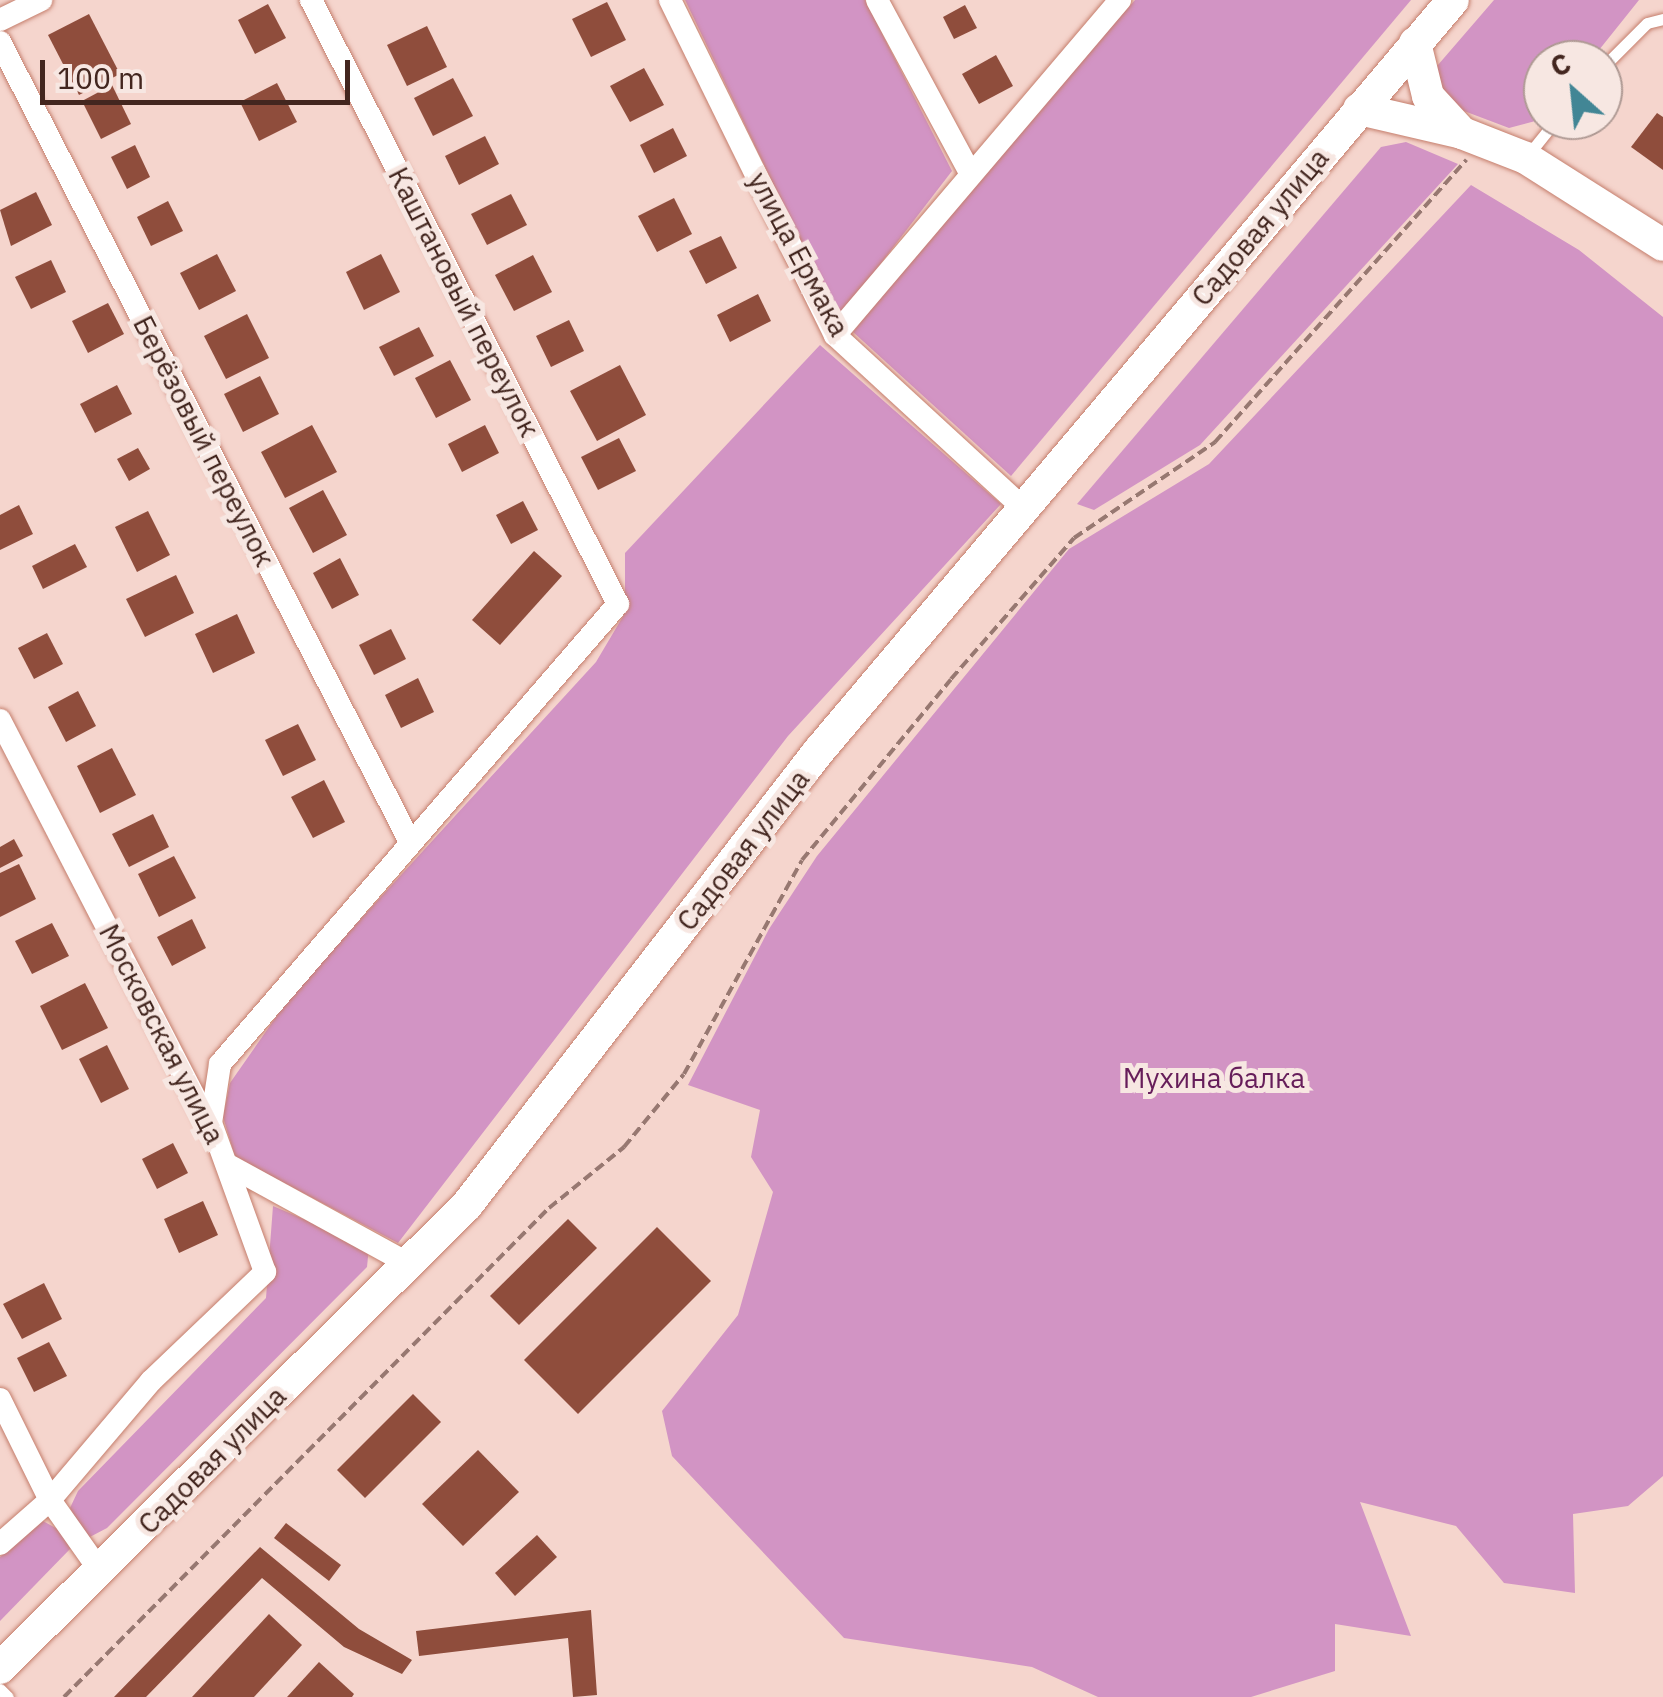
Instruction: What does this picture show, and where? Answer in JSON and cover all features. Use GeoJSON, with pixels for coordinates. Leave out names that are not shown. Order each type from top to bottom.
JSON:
{"type":"FeatureCollection","features":[{"type":"Feature","properties":{"kind":"main road","name":"Садовая улица"},"geometry":{"type":"LineString","coordinates":[[0,1668],[410,1264],[518,1143],[818,752],[1453,0]]}},
{"type":"Feature","properties":{"kind":"main road"},"geometry":{"type":"LineString","coordinates":[[1415,43],[1428,96],[1472,137]]}},
{"type":"Feature","properties":{"kind":"main road"},"geometry":{"type":"LineString","coordinates":[[1358,110],[1472,137],[1526,158],[1662,243]]}},
{"type":"Feature","properties":{"kind":"street"},"geometry":{"type":"LineString","coordinates":[[0,20],[41,0]]}},
{"type":"Feature","properties":{"kind":"street","name":"Каштановый переулок"},"geometry":{"type":"LineString","coordinates":[[311,0],[618,604],[409,840]]}},
{"type":"Feature","properties":{"kind":"street","name":"улица Ермака"},"geometry":{"type":"LineString","coordinates":[[670,0],[835,335],[1024,510]]}},
{"type":"Feature","properties":{"kind":"street"},"geometry":{"type":"LineString","coordinates":[[877,0],[969,171]]}},
{"type":"Feature","properties":{"kind":"street"},"geometry":{"type":"LineString","coordinates":[[835,335],[969,171],[1120,0]]}},
{"type":"Feature","properties":{"kind":"street","name":"Берёзовый переулок"},"geometry":{"type":"LineString","coordinates":[[0,42],[409,840]]}},
{"type":"Feature","properties":{"kind":"street","name":"Московская улица"},"geometry":{"type":"LineString","coordinates":[[0,720],[232,1170],[410,1264]]}},
{"type":"Feature","properties":{"kind":"street"},"geometry":{"type":"LineString","coordinates":[[0,1544],[50,1500],[151,1380],[265,1272],[232,1170],[211,1123],[220,1064],[409,840]]}},
{"type":"Feature","properties":{"kind":"street"},"geometry":{"type":"LineString","coordinates":[[0,1399],[50,1500],[100,1570]]}},
{"type":"Feature","properties":{"kind":"lane"},"geometry":{"type":"LineString","coordinates":[[1623,47],[1647,24],[1663,19]]}},
{"type":"Feature","properties":{"kind":"lane"},"geometry":{"type":"LineString","coordinates":[[1526,158],[1540,140]]}},
{"type":"Feature","properties":{"kind":"lane"},"geometry":{"type":"LineString","coordinates":[[0,1689],[8,1697]]}},
{"type":"Feature","properties":{"kind":"path"},"geometry":{"type":"LineString","coordinates":[[64,1697],[549,1208],[624,1147],[684,1074],[802,860],[951,679],[1074,538],[1215,442],[1472,137]]}},
{"type":"Feature","properties":{"kind":"green space"},"geometry":{"type":"Polygon","coordinates":[[[685,0],[865,0],[952,171],[838,319],[685,0]]]}},
{"type":"Feature","properties":{"kind":"green space"},"geometry":{"type":"Polygon","coordinates":[[[1135,0],[1411,0],[1011,476],[853,332],[971,183],[1135,0]]]}},
{"type":"Feature","properties":{"kind":"green space"},"geometry":{"type":"Polygon","coordinates":[[[1494,0],[1639,0],[1607,40],[1523,40],[1523,124],[1509,128],[1464,111],[1425,80],[1494,0]]]}},
{"type":"Feature","properties":{"kind":"green space"},"geometry":{"type":"Polygon","coordinates":[[[1406,142],[1458,164],[1200,445],[1094,510],[1077,504],[1381,147],[1406,142]]]}},
{"type":"Feature","properties":{"kind":"green space","name":"Мухина балка"},"geometry":{"type":"Polygon","coordinates":[[[1471,185],[1579,250],[1663,317],[1663,1476],[1628,1506],[1573,1514],[1575,1593],[1504,1583],[1456,1526],[1360,1502],[1411,1636],[1335,1624],[1335,1671],[1251,1697],[1098,1697],[1032,1667],[844,1638],[672,1456],[662,1411],[738,1315],[773,1192],[751,1157],[760,1110],[688,1085],[769,929],[817,856],[1069,549],[1209,464],[1471,185]]]}},
{"type":"Feature","properties":{"kind":"green space"},"geometry":{"type":"Polygon","coordinates":[[[820,345],[1001,504],[788,736],[398,1243],[235,1157],[223,1117],[230,1083],[292,994],[596,662],[625,613],[625,553],[820,345]]]}},
{"type":"Feature","properties":{"kind":"green space"},"geometry":{"type":"Polygon","coordinates":[[[273,1206],[369,1247],[367,1267],[107,1528],[86,1539],[70,1508],[78,1491],[266,1298],[273,1206]]]}},
{"type":"Feature","properties":{"kind":"green space"},"geometry":{"type":"Polygon","coordinates":[[[43,1521],[61,1531],[71,1548],[0,1621],[0,1557],[43,1521]]]}},
{"type":"Feature","properties":{"kind":"building"},"geometry":{"type":"Polygon","coordinates":[[[607,2],[626,40],[591,57],[572,19],[607,2]]]}},
{"type":"Feature","properties":{"kind":"building"},"geometry":{"type":"Polygon","coordinates":[[[268,4],[286,38],[255,54],[238,20],[268,4]]]}},
{"type":"Feature","properties":{"kind":"building"},"geometry":{"type":"Polygon","coordinates":[[[965,5],[977,28],[954,39],[943,17],[965,5]]]}},
{"type":"Feature","properties":{"kind":"building"},"geometry":{"type":"Polygon","coordinates":[[[89,14],[120,74],[79,95],[48,35],[89,14]]]}},
{"type":"Feature","properties":{"kind":"building"},"geometry":{"type":"Polygon","coordinates":[[[427,26],[447,67],[407,86],[387,45],[427,26]]]}},
{"type":"Feature","properties":{"kind":"building"},"geometry":{"type":"Polygon","coordinates":[[[996,55],[1013,86],[979,104],[962,74],[996,55]]]}},
{"type":"Feature","properties":{"kind":"building"},"geometry":{"type":"Polygon","coordinates":[[[644,68],[664,105],[630,122],[610,86],[644,68]]]}},
{"type":"Feature","properties":{"kind":"building"},"geometry":{"type":"Polygon","coordinates":[[[453,78],[473,116],[433,136],[414,98],[453,78]]]}},
{"type":"Feature","properties":{"kind":"building"},"geometry":{"type":"Polygon","coordinates":[[[277,83],[297,122],[259,141],[240,102],[277,83]]]}},
{"type":"Feature","properties":{"kind":"building"},"geometry":{"type":"Polygon","coordinates":[[[112,85],[131,124],[101,139],[82,101],[112,85]]]}},
{"type":"Feature","properties":{"kind":"building"},"geometry":{"type":"Polygon","coordinates":[[[1657,113],[1663,117],[1663,170],[1631,147],[1657,113]]]}},
{"type":"Feature","properties":{"kind":"building"},"geometry":{"type":"Polygon","coordinates":[[[673,128],[687,156],[654,173],[640,145],[673,128]]]}},
{"type":"Feature","properties":{"kind":"building"},"geometry":{"type":"Polygon","coordinates":[[[485,136],[499,164],[459,185],[445,156],[485,136]]]}},
{"type":"Feature","properties":{"kind":"building"},"geometry":{"type":"Polygon","coordinates":[[[135,145],[150,177],[127,189],[111,157],[135,145]]]}},
{"type":"Feature","properties":{"kind":"building"},"geometry":{"type":"Polygon","coordinates":[[[36,192],[52,225],[11,246],[0,210],[36,192]]]}},
{"type":"Feature","properties":{"kind":"building"},"geometry":{"type":"Polygon","coordinates":[[[511,194],[527,225],[487,245],[471,214],[511,194]]]}},
{"type":"Feature","properties":{"kind":"building"},"geometry":{"type":"Polygon","coordinates":[[[674,198],[692,234],[657,252],[638,216],[674,198]]]}},
{"type":"Feature","properties":{"kind":"building"},"geometry":{"type":"Polygon","coordinates":[[[168,201],[183,231],[151,246],[137,217],[168,201]]]}},
{"type":"Feature","properties":{"kind":"building"},"geometry":{"type":"Polygon","coordinates":[[[721,236],[737,268],[706,284],[689,251],[721,236]]]}},
{"type":"Feature","properties":{"kind":"building"},"geometry":{"type":"Polygon","coordinates":[[[217,254],[236,291],[199,310],[180,273],[217,254]]]}},
{"type":"Feature","properties":{"kind":"building"},"geometry":{"type":"Polygon","coordinates":[[[381,254],[400,292],[364,310],[346,272],[381,254]]]}},
{"type":"Feature","properties":{"kind":"building"},"geometry":{"type":"Polygon","coordinates":[[[533,255],[552,292],[514,311],[495,275],[533,255]]]}},
{"type":"Feature","properties":{"kind":"building"},"geometry":{"type":"Polygon","coordinates":[[[51,260],[66,292],[31,309],[15,277],[51,260]]]}},
{"type":"Feature","properties":{"kind":"building"},"geometry":{"type":"Polygon","coordinates":[[[758,294],[771,321],[730,342],[717,315],[758,294]]]}},
{"type":"Feature","properties":{"kind":"building"},"geometry":{"type":"Polygon","coordinates":[[[108,303],[124,334],[88,353],[72,321],[108,303]]]}},
{"type":"Feature","properties":{"kind":"building"},"geometry":{"type":"Polygon","coordinates":[[[247,314],[269,358],[226,379],[204,336],[247,314]]]}},
{"type":"Feature","properties":{"kind":"building"},"geometry":{"type":"Polygon","coordinates":[[[569,320],[584,351],[551,367],[536,336],[569,320]]]}},
{"type":"Feature","properties":{"kind":"building"},"geometry":{"type":"Polygon","coordinates":[[[419,327],[434,356],[394,376],[379,347],[419,327]]]}},
{"type":"Feature","properties":{"kind":"building"},"geometry":{"type":"Polygon","coordinates":[[[450,360],[471,400],[436,418],[415,378],[450,360]]]}},
{"type":"Feature","properties":{"kind":"building"},"geometry":{"type":"Polygon","coordinates":[[[620,365],[646,415],[597,441],[570,391],[620,365]]]}},
{"type":"Feature","properties":{"kind":"building"},"geometry":{"type":"Polygon","coordinates":[[[260,376],[279,414],[243,432],[224,394],[260,376]]]}},
{"type":"Feature","properties":{"kind":"building"},"geometry":{"type":"Polygon","coordinates":[[[117,385],[132,414],[95,433],[80,404],[117,385]]]}},
{"type":"Feature","properties":{"kind":"building"},"geometry":{"type":"Polygon","coordinates":[[[312,425],[337,472],[285,498],[261,452],[312,425]]]}},
{"type":"Feature","properties":{"kind":"building"},"geometry":{"type":"Polygon","coordinates":[[[485,425],[499,453],[462,472],[448,444],[485,425]]]}},
{"type":"Feature","properties":{"kind":"building"},"geometry":{"type":"Polygon","coordinates":[[[619,438],[636,471],[598,490],[581,457],[619,438]]]}},
{"type":"Feature","properties":{"kind":"building"},"geometry":{"type":"Polygon","coordinates":[[[138,448],[150,469],[129,481],[117,459],[138,448]]]}},
{"type":"Feature","properties":{"kind":"building"},"geometry":{"type":"Polygon","coordinates":[[[323,490],[347,535],[313,553],[289,508],[323,490]]]}},
{"type":"Feature","properties":{"kind":"building"},"geometry":{"type":"Polygon","coordinates":[[[523,501],[538,530],[511,544],[496,515],[523,501]]]}},
{"type":"Feature","properties":{"kind":"building"},"geometry":{"type":"Polygon","coordinates":[[[19,505],[33,534],[0,550],[0,515],[19,505]]]}},
{"type":"Feature","properties":{"kind":"building"},"geometry":{"type":"Polygon","coordinates":[[[148,511],[170,555],[137,572],[115,527],[148,511]]]}},
{"type":"Feature","properties":{"kind":"building"},"geometry":{"type":"Polygon","coordinates":[[[75,544],[87,567],[43,589],[32,566],[75,544]]]}},
{"type":"Feature","properties":{"kind":"building"},"geometry":{"type":"Polygon","coordinates":[[[534,551],[562,576],[500,645],[472,620],[534,551]]]}},
{"type":"Feature","properties":{"kind":"building"},"geometry":{"type":"Polygon","coordinates":[[[340,558],[359,595],[332,609],[313,573],[340,558]]]}},
{"type":"Feature","properties":{"kind":"building"},"geometry":{"type":"Polygon","coordinates":[[[176,575],[194,613],[145,637],[126,599],[176,575]]]}},
{"type":"Feature","properties":{"kind":"building"},"geometry":{"type":"Polygon","coordinates":[[[237,614],[255,653],[213,673],[195,634],[237,614]]]}},
{"type":"Feature","properties":{"kind":"building"},"geometry":{"type":"Polygon","coordinates":[[[391,629],[406,659],[374,675],[359,645],[391,629]]]}},
{"type":"Feature","properties":{"kind":"building"},"geometry":{"type":"Polygon","coordinates":[[[47,633],[63,664],[34,679],[18,648],[47,633]]]}},
{"type":"Feature","properties":{"kind":"building"},"geometry":{"type":"Polygon","coordinates":[[[418,678],[434,712],[401,728],[385,695],[418,678]]]}},
{"type":"Feature","properties":{"kind":"building"},"geometry":{"type":"Polygon","coordinates":[[[78,691],[96,726],[66,742],[48,707],[78,691]]]}},
{"type":"Feature","properties":{"kind":"building"},"geometry":{"type":"Polygon","coordinates":[[[298,724],[316,760],[283,776],[265,740],[298,724]]]}},
{"type":"Feature","properties":{"kind":"building"},"geometry":{"type":"Polygon","coordinates":[[[112,748],[136,795],[100,813],[77,766],[112,748]]]}},
{"type":"Feature","properties":{"kind":"building"},"geometry":{"type":"Polygon","coordinates":[[[324,780],[345,822],[313,838],[291,797],[324,780]]]}},
{"type":"Feature","properties":{"kind":"building"},"geometry":{"type":"Polygon","coordinates":[[[153,814],[169,847],[129,867],[112,834],[153,814]]]}},
{"type":"Feature","properties":{"kind":"building"},"geometry":{"type":"Polygon","coordinates":[[[14,839],[23,856],[0,868],[0,847],[14,839]]]}},
{"type":"Feature","properties":{"kind":"building"},"geometry":{"type":"Polygon","coordinates":[[[174,856],[196,898],[159,917],[138,874],[174,856]]]}},
{"type":"Feature","properties":{"kind":"building"},"geometry":{"type":"Polygon","coordinates":[[[19,864],[36,899],[0,917],[0,873],[19,864]]]}},
{"type":"Feature","properties":{"kind":"building"},"geometry":{"type":"Polygon","coordinates":[[[192,919],[206,948],[172,966],[157,937],[192,919]]]}},
{"type":"Feature","properties":{"kind":"building"},"geometry":{"type":"Polygon","coordinates":[[[52,923],[69,956],[32,974],[15,941],[52,923]]]}},
{"type":"Feature","properties":{"kind":"building"},"geometry":{"type":"Polygon","coordinates":[[[85,983],[108,1028],[62,1050],[40,1006],[85,983]]]}},
{"type":"Feature","properties":{"kind":"building"},"geometry":{"type":"Polygon","coordinates":[[[107,1045],[129,1089],[101,1103],[79,1059],[107,1045]]]}},
{"type":"Feature","properties":{"kind":"building"},"geometry":{"type":"Polygon","coordinates":[[[173,1143],[188,1173],[157,1189],[142,1159],[173,1143]]]}},
{"type":"Feature","properties":{"kind":"building"},"geometry":{"type":"Polygon","coordinates":[[[203,1201],[218,1235],[179,1253],[164,1219],[203,1201]]]}},
{"type":"Feature","properties":{"kind":"building"},"geometry":{"type":"Polygon","coordinates":[[[568,1219],[597,1248],[519,1325],[490,1296],[568,1219]]]}},
{"type":"Feature","properties":{"kind":"building"},"geometry":{"type":"Polygon","coordinates":[[[657,1227],[711,1281],[578,1414],[524,1360],[657,1227]]]}},
{"type":"Feature","properties":{"kind":"building"},"geometry":{"type":"Polygon","coordinates":[[[44,1283],[62,1319],[22,1339],[3,1304],[44,1283]]]}},
{"type":"Feature","properties":{"kind":"building"},"geometry":{"type":"Polygon","coordinates":[[[49,1342],[67,1376],[34,1392],[17,1358],[49,1342]]]}},
{"type":"Feature","properties":{"kind":"building"},"geometry":{"type":"Polygon","coordinates":[[[413,1394],[441,1422],[365,1498],[337,1470],[413,1394]]]}},
{"type":"Feature","properties":{"kind":"building"},"geometry":{"type":"Polygon","coordinates":[[[478,1450],[519,1492],[463,1546],[422,1504],[478,1450]]]}},
{"type":"Feature","properties":{"kind":"building"},"geometry":{"type":"Polygon","coordinates":[[[286,1523],[341,1565],[329,1581],[274,1538],[286,1523]]]}},
{"type":"Feature","properties":{"kind":"building"},"geometry":{"type":"Polygon","coordinates":[[[537,1535],[557,1557],[515,1596],[495,1573],[537,1535]]]}},
{"type":"Feature","properties":{"kind":"building"},"geometry":{"type":"Polygon","coordinates":[[[260,1547],[359,1629],[412,1660],[402,1674],[344,1647],[262,1578],[146,1697],[114,1697],[260,1547]]]}},
{"type":"Feature","properties":{"kind":"building"},"geometry":{"type":"Polygon","coordinates":[[[591,1610],[597,1695],[573,1697],[568,1638],[419,1656],[416,1631],[591,1610]]]}},
{"type":"Feature","properties":{"kind":"building"},"geometry":{"type":"Polygon","coordinates":[[[269,1614],[302,1645],[254,1697],[192,1697],[269,1614]]]}},
{"type":"Feature","properties":{"kind":"building"},"geometry":{"type":"Polygon","coordinates":[[[319,1662],[354,1694],[352,1697],[287,1697],[319,1662]]]}}]}
